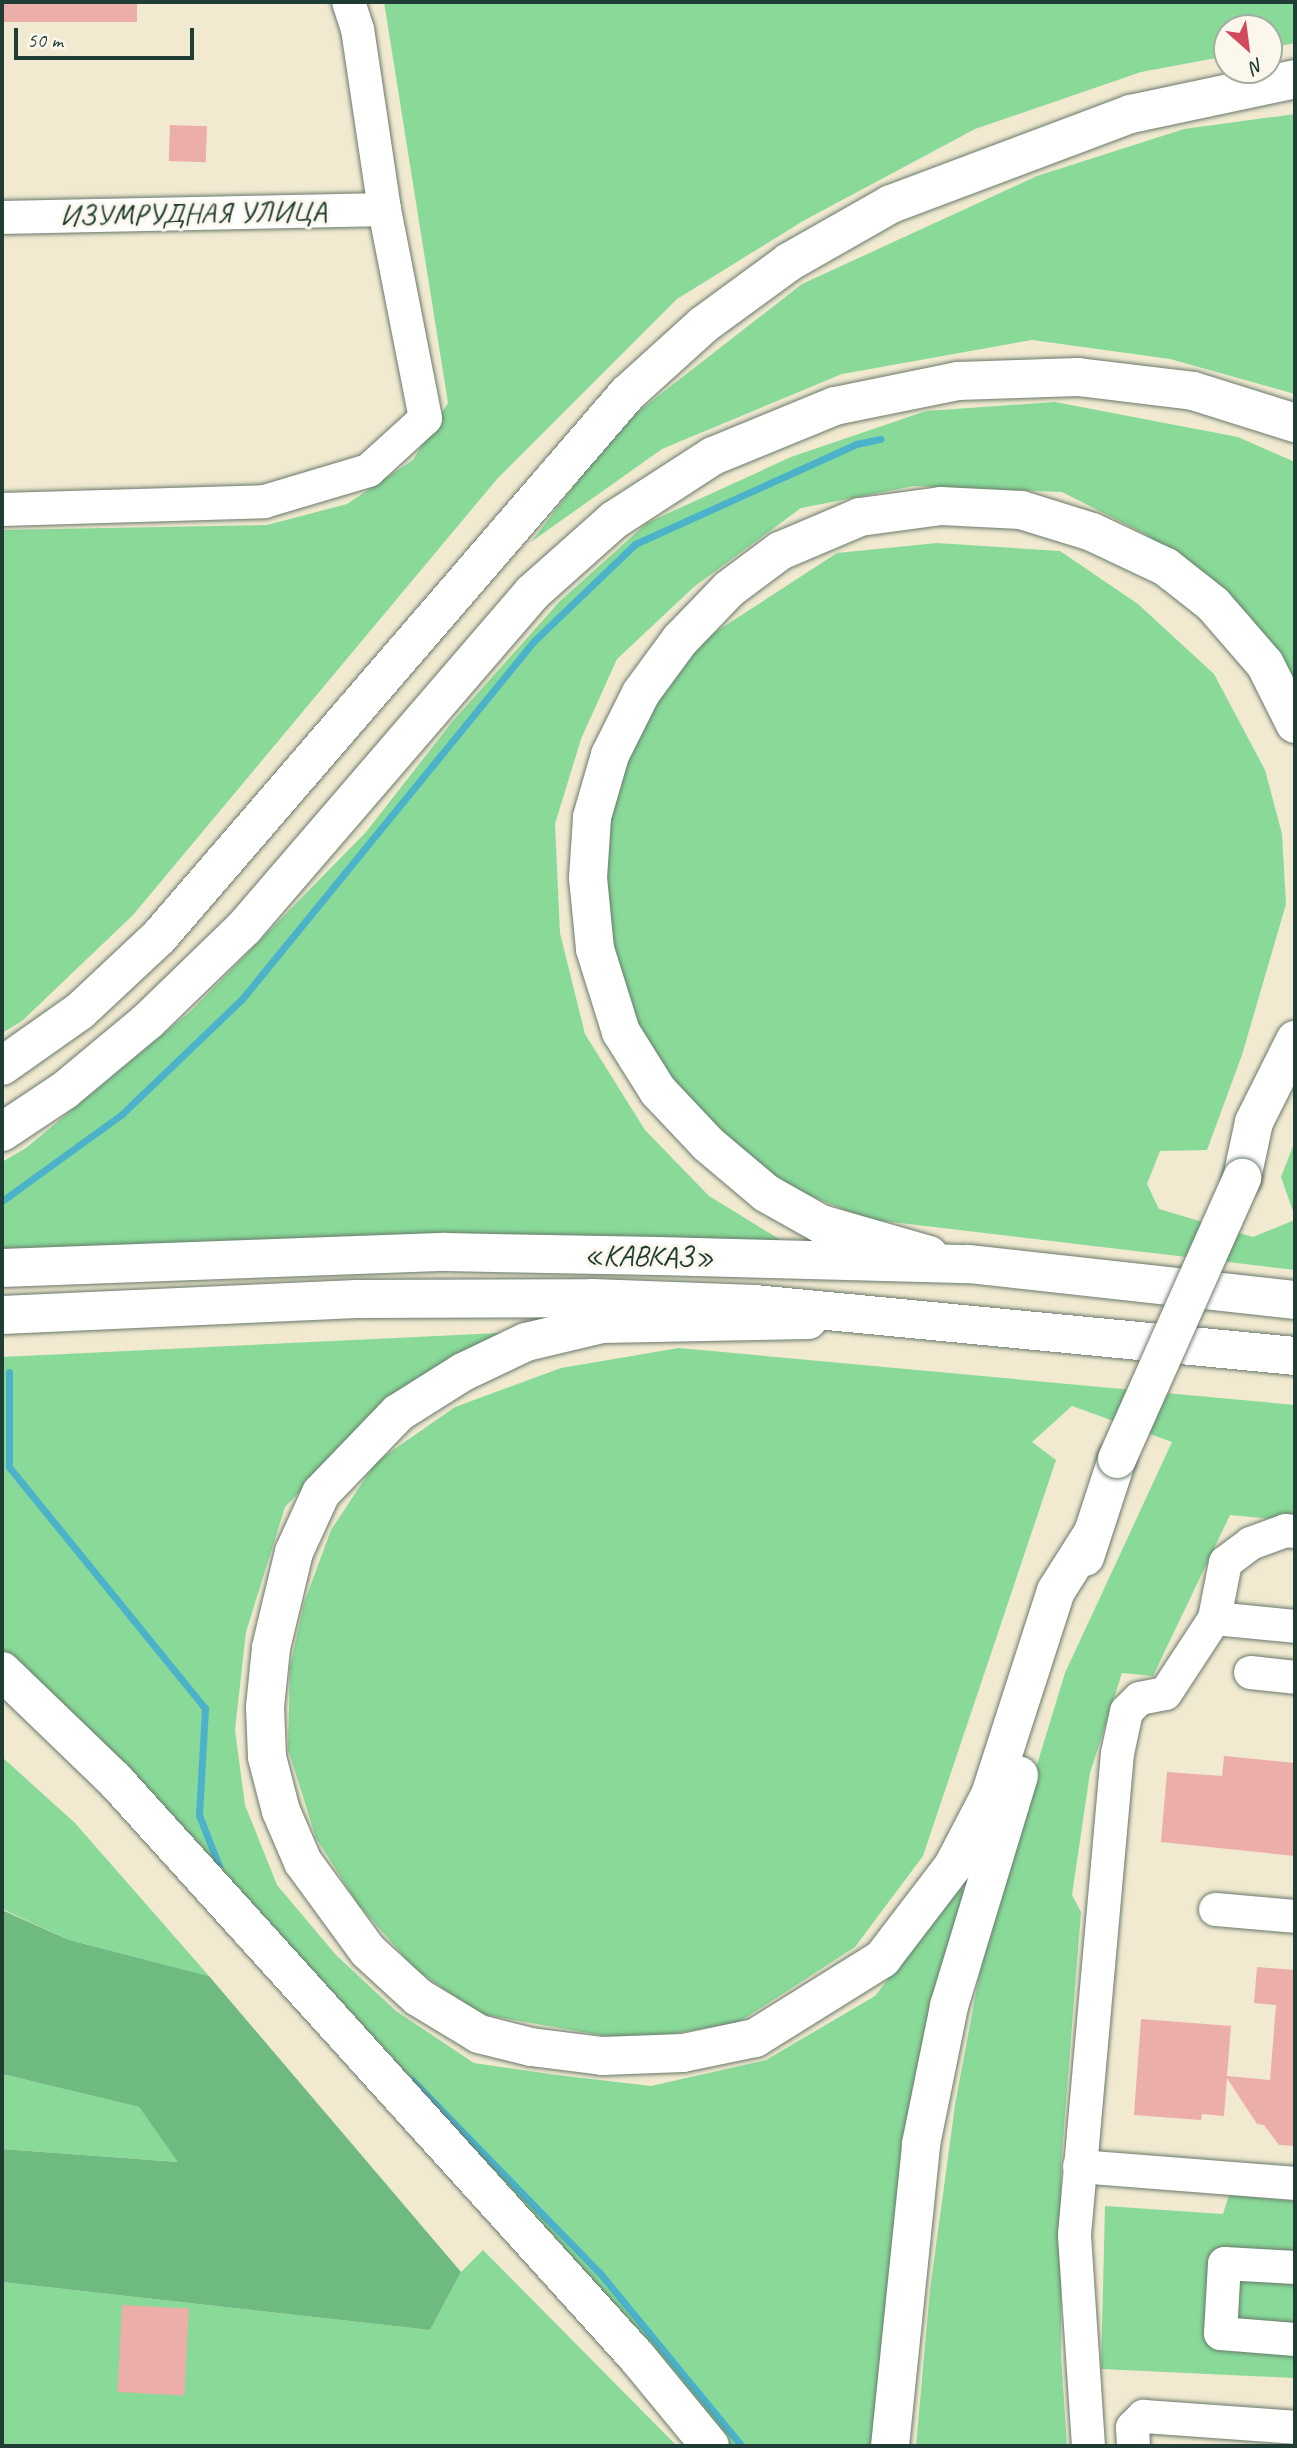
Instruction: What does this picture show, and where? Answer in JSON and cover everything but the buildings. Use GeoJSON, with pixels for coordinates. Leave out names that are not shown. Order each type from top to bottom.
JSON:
{"type":"FeatureCollection","features":[{"type":"Feature","properties":{"kind":"main road"},"geometry":{"type":"LineString","coordinates":[[2,1066],[80,1011],[159,937],[626,394],[703,325],[789,262],[891,204],[1131,114],[1295,79]]}},
{"type":"Feature","properties":{"kind":"main road"},"geometry":{"type":"LineString","coordinates":[[2,1132],[65,1090],[149,1020],[244,928],[532,593],[614,520],[713,456],[835,406],[958,382],[1078,377],[1194,391],[1295,423]]}},
{"type":"Feature","properties":{"kind":"main road"},"geometry":{"type":"LineString","coordinates":[[968,1265],[821,1224],[766,1194],[708,1144],[658,1091],[621,1032],[595,949],[588,878],[590,841],[592,817],[610,755],[641,693],[680,640],[713,606],[780,551],[860,517],[941,506],[1021,509],[1092,532],[1166,567],[1213,604],[1265,664],[1295,724]]}},
{"type":"Feature","properties":{"kind":"main road"},"geometry":{"type":"LineString","coordinates":[[1242,1178],[1254,1122],[1295,1040]]}},
{"type":"Feature","properties":{"kind":"main road"},"geometry":{"type":"LineString","coordinates":[[890,2446],[920,2144],[949,2006],[1117,1459],[1242,1178],[1295,1076]]}},
{"type":"Feature","properties":{"kind":"main road","name":"«КАВКАЗ»"},"geometry":{"type":"LineString","coordinates":[[2,1268],[446,1252],[968,1265],[1295,1300]]}},
{"type":"Feature","properties":{"kind":"main road","name":"«КАВКАЗ»"},"geometry":{"type":"LineString","coordinates":[[2,1315],[330,1300],[592,1298],[755,1304],[871,1317]]}},
{"type":"Feature","properties":{"kind":"main road"},"geometry":{"type":"LineString","coordinates":[[1092,1534],[1056,1591],[989,1795],[953,1866],[882,1959],[817,2003],[755,2038],[683,2053],[602,2056],[531,2047],[479,2034],[418,1997],[368,1951],[303,1862],[281,1811],[267,1757],[265,1707],[274,1636],[294,1552],[321,1493],[398,1413],[463,1372],[526,1342],[602,1324],[753,1324],[871,1317],[1295,1356]]}},
{"type":"Feature","properties":{"kind":"main road"},"geometry":{"type":"LineString","coordinates":[[2,1671],[115,1780],[637,2357],[710,2446]]}},
{"type":"Feature","properties":{"kind":"street"},"geometry":{"type":"LineString","coordinates":[[2,509],[264,501],[368,470],[425,418],[384,209],[357,29],[348,2]]}},
{"type":"Feature","properties":{"kind":"street","name":"ИЗУМРУДНАЯ УЛИЦА"},"geometry":{"type":"LineString","coordinates":[[2,217],[384,209]]}},
{"type":"Feature","properties":{"kind":"street"},"geometry":{"type":"LineString","coordinates":[[1088,2446],[1074,2234],[1117,1753],[1126,1711],[1139,1698],[1165,1693],[1214,1618],[1224,1562],[1250,1543],[1285,1530],[1295,1531]]}},
{"type":"Feature","properties":{"kind":"street"},"geometry":{"type":"LineString","coordinates":[[1214,1618],[1295,1626]]}},
{"type":"Feature","properties":{"kind":"street"},"geometry":{"type":"LineString","coordinates":[[1250,1672],[1295,1677]]}},
{"type":"Feature","properties":{"kind":"street"},"geometry":{"type":"LineString","coordinates":[[1214,1909],[1295,1916]]}},
{"type":"Feature","properties":{"kind":"street"},"geometry":{"type":"LineString","coordinates":[[1079,2166],[1295,2183]]}},
{"type":"Feature","properties":{"kind":"street"},"geometry":{"type":"LineString","coordinates":[[1295,2267],[1224,2263],[1220,2333],[1295,2339]]}},
{"type":"Feature","properties":{"kind":"street"},"geometry":{"type":"LineString","coordinates":[[1133,2446],[1132,2427],[1143,2416],[1295,2427]]}},
{"type":"Feature","properties":{"kind":"green space"},"geometry":{"type":"Polygon","coordinates":[[[384,2],[1295,2],[1295,43],[1283,45],[1283,14],[1213,14],[1213,59],[1141,72],[975,129],[803,221],[677,299],[497,479],[133,915],[22,1021],[2,1033],[2,530],[267,525],[347,504],[413,460],[448,403],[384,2]]]}},
{"type":"Feature","properties":{"kind":"green space"},"geometry":{"type":"Polygon","coordinates":[[[1295,114],[1295,394],[1170,359],[1032,340],[842,374],[662,449],[531,542],[621,425],[802,284],[1037,176],[1184,129],[1295,114]]]}},
{"type":"Feature","properties":{"kind":"green space"},"geometry":{"type":"Polygon","coordinates":[[[1055,402],[1238,437],[1295,462],[1295,698],[1250,616],[1147,535],[1062,492],[914,486],[801,508],[695,586],[617,659],[581,739],[555,824],[560,933],[585,1034],[645,1130],[709,1196],[784,1242],[2,1255],[2,1162],[26,1148],[191,1011],[366,832],[452,722],[560,601],[647,523],[791,457],[926,411],[1055,402]]]}},
{"type":"Feature","properties":{"kind":"green space"},"geometry":{"type":"Polygon","coordinates":[[[937,543],[1060,551],[1138,604],[1214,674],[1265,770],[1282,834],[1286,904],[1242,1055],[1207,1150],[1160,1151],[1147,1184],[1159,1209],[1253,1237],[1295,1220],[1295,1270],[867,1219],[782,1184],[688,1115],[633,1035],[601,935],[600,829],[638,730],[697,644],[837,553],[937,543]]]}},
{"type":"Feature","properties":{"kind":"green space"},"geometry":{"type":"Polygon","coordinates":[[[1295,1141],[1295,1217],[1281,1177],[1295,1141]]]}},
{"type":"Feature","properties":{"kind":"green space"},"geometry":{"type":"Polygon","coordinates":[[[518,1332],[367,1423],[285,1507],[246,1632],[235,1730],[245,1805],[277,1885],[336,1955],[396,2011],[474,2063],[557,2075],[651,2086],[766,2060],[875,1996],[958,1889],[968,1890],[876,2446],[722,2446],[2,1654],[2,1357],[518,1332]]]}},
{"type":"Feature","properties":{"kind":"green space"},"geometry":{"type":"Polygon","coordinates":[[[679,1348],[1295,1405],[1295,1521],[1230,1515],[1153,1676],[1122,1673],[1090,1773],[1072,1895],[1081,1912],[1061,2165],[1061,2356],[1067,2446],[916,2446],[930,2290],[955,2105],[990,1918],[1065,1673],[1172,1442],[1072,1406],[1032,1442],[1056,1460],[923,1856],[855,1947],[739,2022],[634,2041],[480,2014],[415,1969],[358,1904],[316,1838],[288,1749],[290,1667],[304,1603],[331,1530],[376,1462],[455,1407],[561,1368],[679,1348]]]}},
{"type":"Feature","properties":{"kind":"green space"},"geometry":{"type":"Polygon","coordinates":[[[2,1757],[75,1823],[209,1976],[69,1940],[2,1909],[2,1757]]]}},
{"type":"Feature","properties":{"kind":"green space"},"geometry":{"type":"Polygon","coordinates":[[[2,1910],[69,1940],[209,1976],[461,2272],[430,2330],[2,2282],[2,2149],[178,2162],[139,2107],[2,2074],[2,1910]]]}},
{"type":"Feature","properties":{"kind":"green space"},"geometry":{"type":"Polygon","coordinates":[[[2,2074],[139,2107],[179,2162],[2,2149],[2,2074]]]}},
{"type":"Feature","properties":{"kind":"green space"},"geometry":{"type":"Polygon","coordinates":[[[1229,2195],[1295,2201],[1295,2378],[1101,2369],[1105,2206],[1223,2214],[1229,2195]]]}},
{"type":"Feature","properties":{"kind":"green space"},"geometry":{"type":"Polygon","coordinates":[[[483,2250],[677,2446],[2,2446],[2,2282],[430,2330],[461,2272],[483,2250]]]}},
{"type":"Feature","properties":{"kind":"waterway"},"geometry":{"type":"LineString","coordinates":[[2,1201],[122,1114],[242,999],[534,641],[635,544],[856,444],[880,439]]}},
{"type":"Feature","properties":{"kind":"waterway"},"geometry":{"type":"LineString","coordinates":[[9,1372],[9,1467],[205,1708],[199,1815],[219,1866]]}},
{"type":"Feature","properties":{"kind":"waterway"},"geometry":{"type":"LineString","coordinates":[[412,2080],[599,2272],[742,2446]]}}]}
